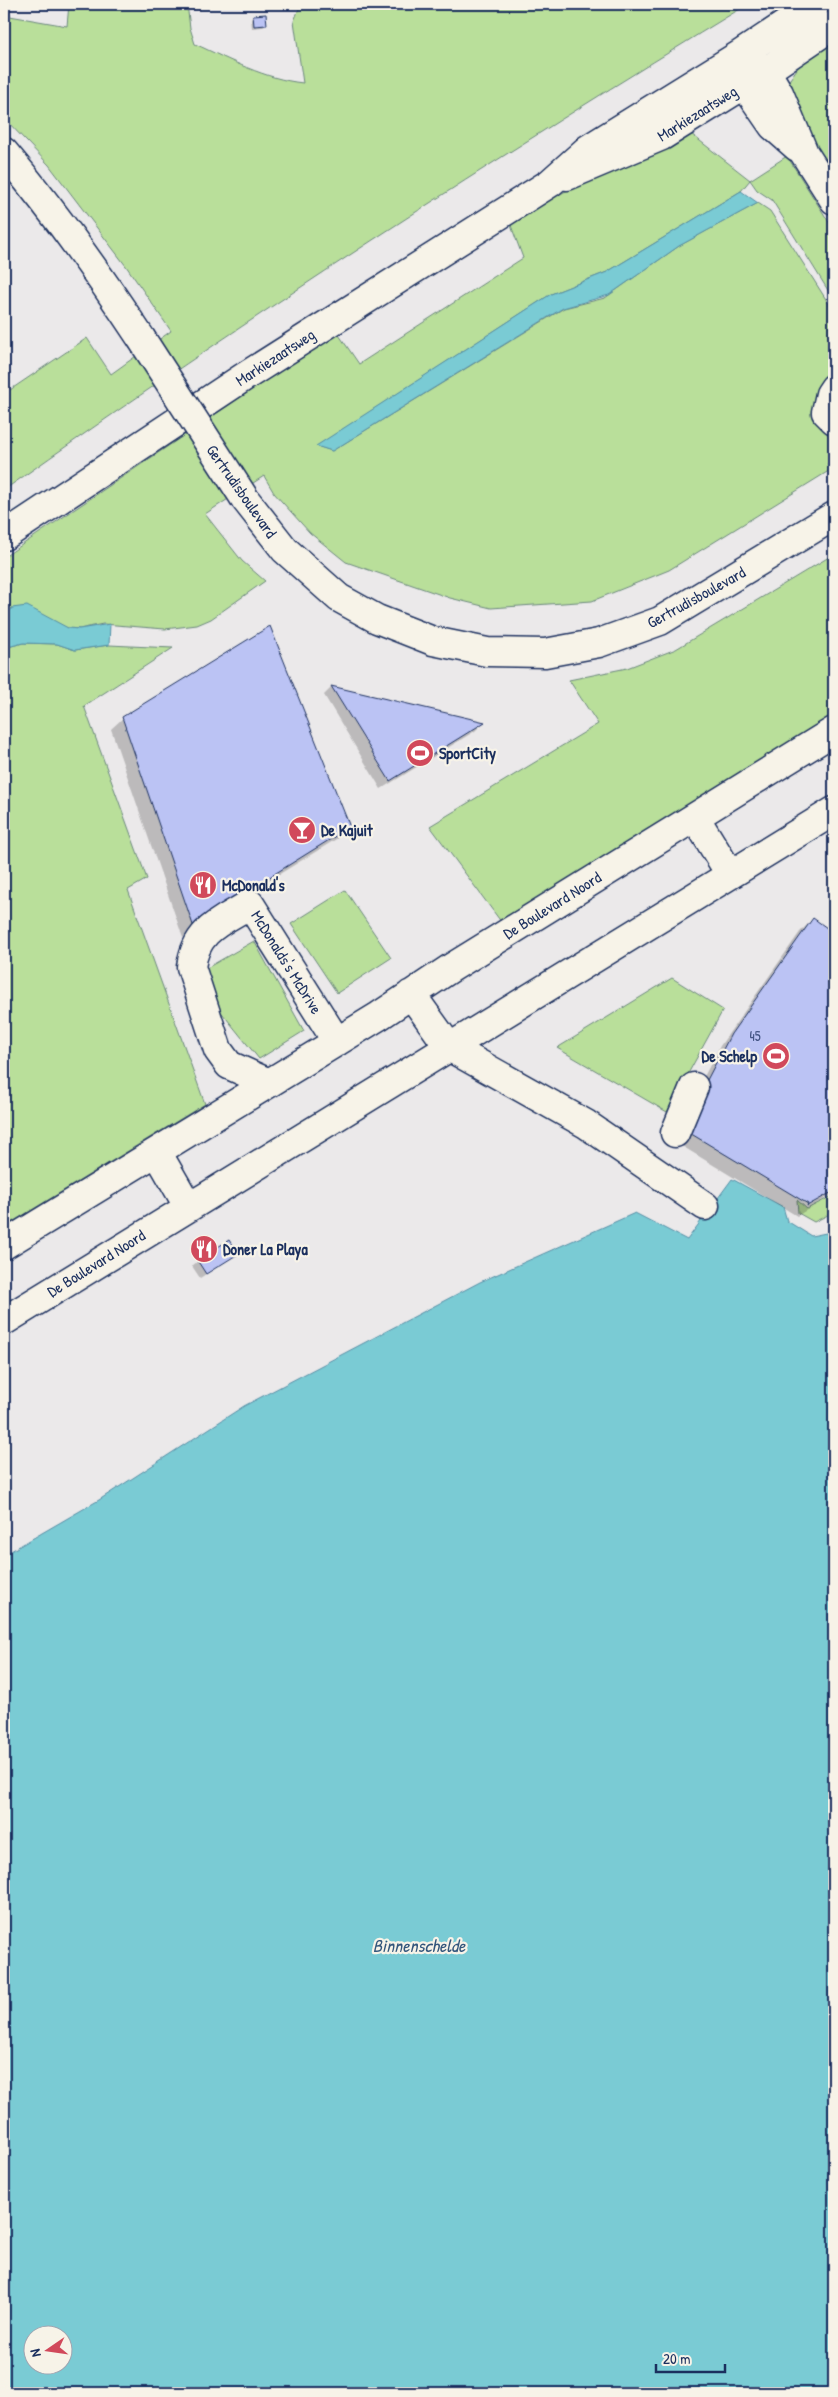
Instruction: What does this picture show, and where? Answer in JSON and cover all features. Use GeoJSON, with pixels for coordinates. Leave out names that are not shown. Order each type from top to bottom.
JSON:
{"type":"FeatureCollection","features":[{"type":"Feature","properties":{"kind":"street","name":"Markiezaatsweg"},"geometry":{"type":"LineString","coordinates":[[4,536],[244,377],[550,183],[588,149],[741,54],[816,4]]}},
{"type":"Feature","properties":{"kind":"street","name":"Markiezaatsweg"},"geometry":{"type":"LineString","coordinates":[[550,183],[602,163],[662,136],[755,78],[834,25]]}},
{"type":"Feature","properties":{"kind":"street"},"geometry":{"type":"LineString","coordinates":[[741,54],[755,78],[773,126],[804,153],[834,200]]}},
{"type":"Feature","properties":{"kind":"street","name":"Gertrudisboulevard"},"geometry":{"type":"LineString","coordinates":[[4,152],[40,193],[82,249],[245,499],[285,550],[339,598],[377,620],[433,641],[487,652],[545,653],[599,644],[660,621],[834,516]]}},
{"type":"Feature","properties":{"kind":"street"},"geometry":{"type":"LineString","coordinates":[[834,388],[830,394],[826,412],[834,420]]}},
{"type":"Feature","properties":{"kind":"street","name":"De Boulevard Noord"},"geometry":{"type":"LineString","coordinates":[[4,1245],[156,1152],[260,1078],[337,1042],[411,994],[834,732]]}},
{"type":"Feature","properties":{"kind":"street","name":"De Boulevard Noord"},"geometry":{"type":"LineString","coordinates":[[4,1321],[188,1206],[834,811]]}},
{"type":"Feature","properties":{"kind":"street"},"geometry":{"type":"LineString","coordinates":[[695,817],[730,874]]}},
{"type":"Feature","properties":{"kind":"street","name":"McDonalds's McDrive"},"geometry":{"type":"LineString","coordinates":[[260,1078],[229,1065],[218,1050],[191,967],[192,954],[208,930],[250,904],[337,1042]]}},
{"type":"Feature","properties":{"kind":"street"},"geometry":{"type":"LineString","coordinates":[[411,994],[449,1047],[586,1124],[705,1206]]}},
{"type":"Feature","properties":{"kind":"street"},"geometry":{"type":"LineString","coordinates":[[674,1133],[694,1088]]}},
{"type":"Feature","properties":{"kind":"street"},"geometry":{"type":"LineString","coordinates":[[156,1152],[188,1206]]}},
{"type":"Feature","properties":{"kind":"green space"},"geometry":{"type":"Polygon","coordinates":[[[69,4],[187,4],[190,28],[195,44],[261,73],[303,83],[294,21],[301,4],[748,4],[465,180],[279,302],[4,490],[4,394],[87,338],[111,374],[171,331],[126,266],[49,165],[4,118],[4,15],[67,26],[69,4]]]}},
{"type":"Feature","properties":{"kind":"green space"},"geometry":{"type":"Polygon","coordinates":[[[834,41],[834,180],[815,149],[788,82],[799,66],[834,41]]]}},
{"type":"Feature","properties":{"kind":"green space"},"geometry":{"type":"Polygon","coordinates":[[[686,130],[750,180],[741,191],[607,272],[551,294],[317,446],[332,451],[564,308],[605,298],[679,246],[758,203],[770,211],[834,312],[834,368],[821,382],[818,396],[826,429],[834,435],[834,453],[827,465],[832,469],[669,570],[592,601],[491,608],[450,598],[346,562],[310,533],[274,493],[264,476],[205,514],[242,561],[265,581],[211,619],[197,625],[165,629],[103,624],[79,629],[68,628],[12,608],[4,619],[4,557],[337,332],[359,364],[523,258],[509,220],[686,130]]]}},
{"type":"Feature","properties":{"kind":"green space"},"geometry":{"type":"Polygon","coordinates":[[[787,156],[834,230],[834,300],[772,200],[757,190],[750,180],[787,156]]]}},
{"type":"Feature","properties":{"kind":"green space"},"geometry":{"type":"Polygon","coordinates":[[[834,554],[834,720],[502,923],[430,826],[598,724],[569,680],[627,668],[676,649],[834,554]]]}},
{"type":"Feature","properties":{"kind":"green space"},"geometry":{"type":"Polygon","coordinates":[[[23,643],[57,644],[75,650],[109,645],[173,648],[84,706],[147,879],[128,890],[205,1104],[4,1227],[4,648],[23,643]]]}},
{"type":"Feature","properties":{"kind":"green space"},"geometry":{"type":"Polygon","coordinates":[[[345,890],[391,958],[337,993],[291,924],[345,890]]]}},
{"type":"Feature","properties":{"kind":"green space"},"geometry":{"type":"Polygon","coordinates":[[[254,941],[304,1031],[259,1059],[214,1003],[198,973],[254,941]]]}},
{"type":"Feature","properties":{"kind":"green space"},"geometry":{"type":"Polygon","coordinates":[[[672,978],[723,1010],[667,1112],[557,1048],[672,978]]]}},
{"type":"Feature","properties":{"kind":"green space"},"geometry":{"type":"Polygon","coordinates":[[[834,1195],[834,1212],[814,1222],[798,1213],[797,1200],[807,1209],[834,1195]]]}},
{"type":"Feature","properties":{"kind":"water"},"geometry":{"type":"Polygon","coordinates":[[[741,191],[758,203],[679,246],[609,295],[563,308],[332,451],[316,446],[551,294],[607,272],[741,191]]]}},
{"type":"Feature","properties":{"kind":"water"},"geometry":{"type":"Polygon","coordinates":[[[27,606],[68,628],[79,629],[110,624],[109,645],[75,650],[57,644],[23,643],[4,648],[4,619],[12,608],[27,606]]]}},
{"type":"Feature","properties":{"kind":"water","name":"Binnenschelde"},"geometry":{"type":"Polygon","coordinates":[[[732,1179],[783,1207],[787,1221],[811,1236],[826,1233],[834,1239],[834,2393],[4,2393],[4,1555],[99,1500],[244,1406],[480,1282],[635,1213],[687,1240],[732,1179]]]}},
{"type":"Feature","properties":{"kind":"building"},"geometry":{"type":"Polygon","coordinates":[[[56,4],[72,4],[72,8],[56,6],[56,4]]]}},
{"type":"Feature","properties":{"kind":"building"},"geometry":{"type":"Polygon","coordinates":[[[266,14],[267,25],[254,26],[253,15],[266,14]]]}},
{"type":"Feature","properties":{"kind":"building"},"geometry":{"type":"Polygon","coordinates":[[[270,626],[350,827],[231,901],[194,928],[122,717],[270,626]]]}},
{"type":"Feature","properties":{"kind":"building"},"geometry":{"type":"Polygon","coordinates":[[[331,686],[485,722],[390,781],[331,686]]]}},
{"type":"Feature","properties":{"kind":"building","name":"De Schelp"},"geometry":{"type":"Polygon","coordinates":[[[813,918],[834,933],[834,1191],[807,1206],[808,1204],[688,1132],[707,1080],[731,1034],[813,918]]]}},
{"type":"Feature","properties":{"kind":"building"},"geometry":{"type":"Polygon","coordinates":[[[229,1240],[238,1254],[206,1274],[197,1260],[229,1240]]]}},
{"type":"Feature","properties":{"kind":"place","name":"SportCity"},"geometry":{"type":"Point","coordinates":[420,753]}},
{"type":"Feature","properties":{"kind":"place","name":"De Kajuit"},"geometry":{"type":"Point","coordinates":[302,830]}},
{"type":"Feature","properties":{"kind":"place","name":"McDonald's"},"geometry":{"type":"Point","coordinates":[203,885]}},
{"type":"Feature","properties":{"kind":"place","name":"De Schelp"},"geometry":{"type":"Point","coordinates":[776,1056]}},
{"type":"Feature","properties":{"kind":"place","name":"Doner La Playa"},"geometry":{"type":"Point","coordinates":[204,1249]}}]}
